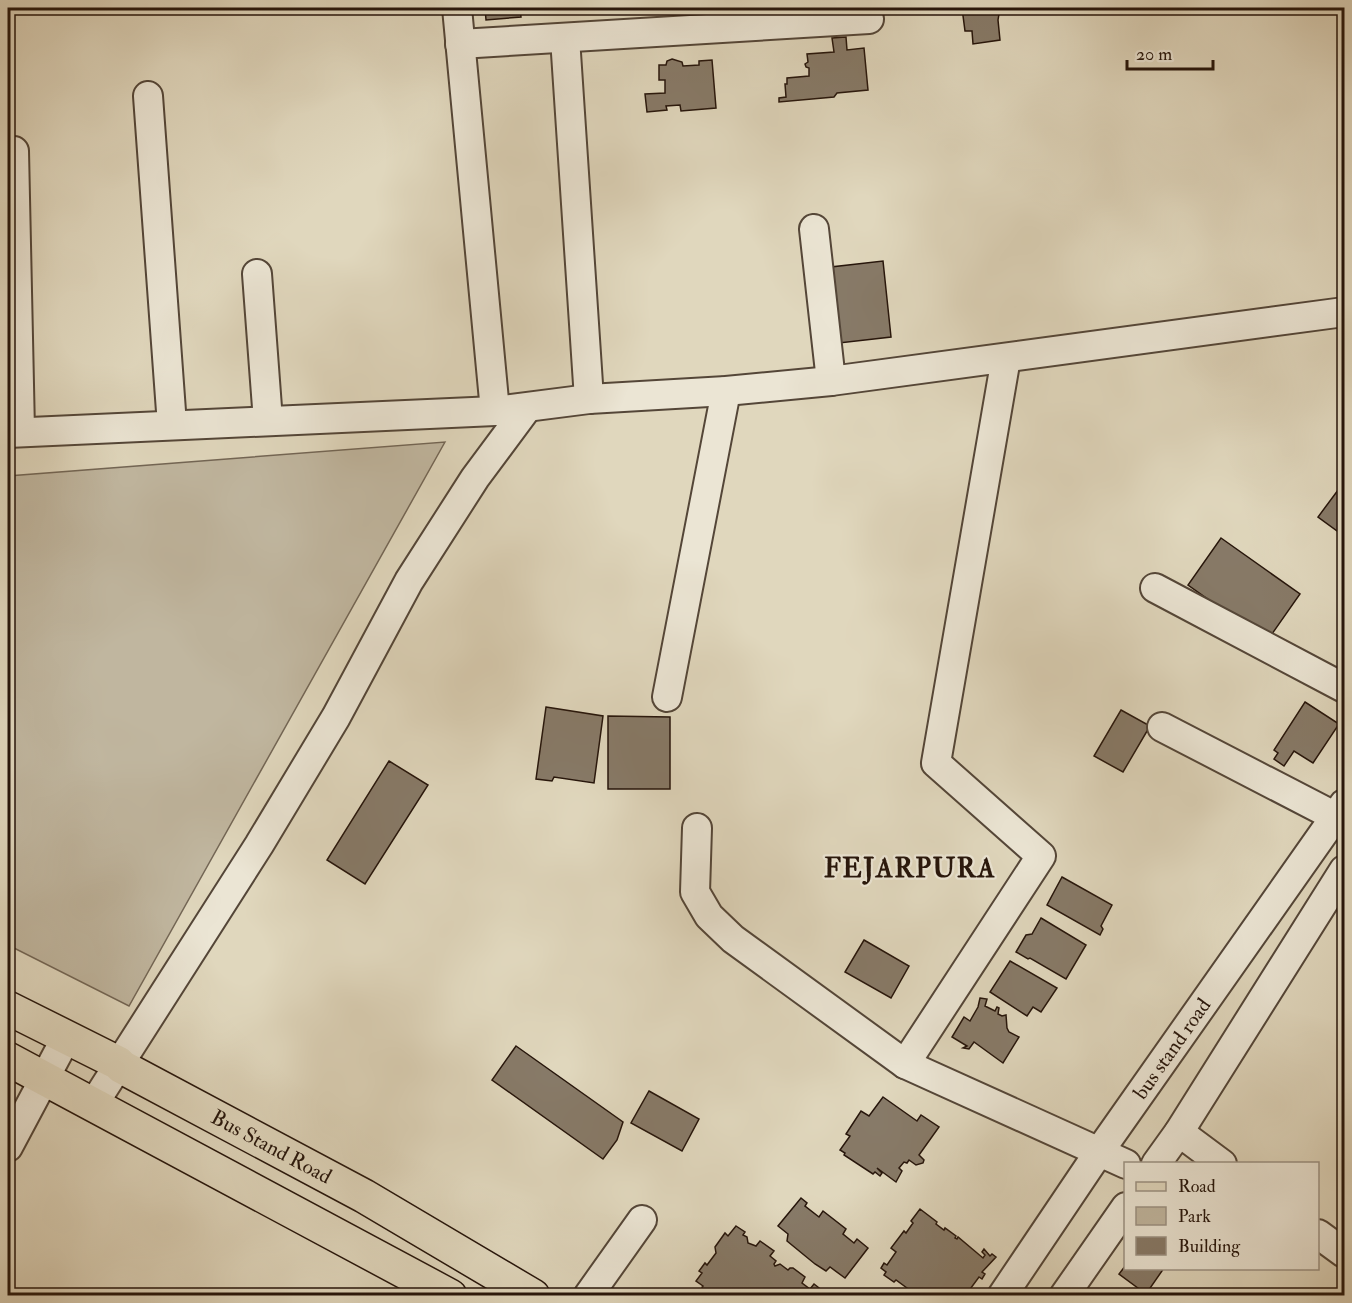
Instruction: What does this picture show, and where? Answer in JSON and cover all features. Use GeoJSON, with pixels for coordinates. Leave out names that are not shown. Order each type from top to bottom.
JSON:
{"type":"FeatureCollection","features":[{"type":"Feature","properties":{"kind":"main road","name":"Bus Stand Road"},"geometry":{"type":"LineString","coordinates":[[8,1008],[118,1063],[364,1196],[533,1296]]}},
{"type":"Feature","properties":{"kind":"main road"},"geometry":{"type":"LineString","coordinates":[[8,1059],[450,1296]]}},
{"type":"Feature","properties":{"kind":"street"},"geometry":{"type":"LineString","coordinates":[[457,8],[495,411]]}},
{"type":"Feature","properties":{"kind":"street"},"geometry":{"type":"LineString","coordinates":[[460,44],[869,19]]}},
{"type":"Feature","properties":{"kind":"street"},"geometry":{"type":"LineString","coordinates":[[564,38],[589,399]]}},
{"type":"Feature","properties":{"kind":"street"},"geometry":{"type":"LineString","coordinates":[[148,96],[172,425]]}},
{"type":"Feature","properties":{"kind":"street"},"geometry":{"type":"LineString","coordinates":[[14,152],[14,432],[495,411],[589,399],[726,391],[831,381],[1344,312]]}},
{"type":"Feature","properties":{"kind":"street"},"geometry":{"type":"LineString","coordinates":[[814,229],[831,381]]}},
{"type":"Feature","properties":{"kind":"street"},"geometry":{"type":"LineString","coordinates":[[257,274],[268,421]]}},
{"type":"Feature","properties":{"kind":"street"},"geometry":{"type":"LineString","coordinates":[[905,1064],[1041,856],[936,763],[1006,358]]}},
{"type":"Feature","properties":{"kind":"street"},"geometry":{"type":"LineString","coordinates":[[667,697],[726,391]]}},
{"type":"Feature","properties":{"kind":"street"},"geometry":{"type":"LineString","coordinates":[[93,1105],[336,717],[409,581],[475,478],[527,408]]}},
{"type":"Feature","properties":{"kind":"street"},"geometry":{"type":"LineString","coordinates":[[1155,588],[1344,688]]}},
{"type":"Feature","properties":{"kind":"street"},"geometry":{"type":"LineString","coordinates":[[1162,728],[1340,810]]}},
{"type":"Feature","properties":{"kind":"street","name":"bus stand road"},"geometry":{"type":"LineString","coordinates":[[1002,1296],[1099,1152],[1340,810]]}},
{"type":"Feature","properties":{"kind":"street"},"geometry":{"type":"LineString","coordinates":[[697,828],[695,892],[709,916],[733,939],[905,1064],[1124,1164]]}},
{"type":"Feature","properties":{"kind":"street"},"geometry":{"type":"LineString","coordinates":[[1157,1162],[1179,1132],[1344,870]]}},
{"type":"Feature","properties":{"kind":"street"},"geometry":{"type":"LineString","coordinates":[[8,1147],[66,1038]]}},
{"type":"Feature","properties":{"kind":"street"},"geometry":{"type":"LineString","coordinates":[[1179,1132],[1219,1162]]}},
{"type":"Feature","properties":{"kind":"street"},"geometry":{"type":"LineString","coordinates":[[1069,1294],[1124,1209]]}},
{"type":"Feature","properties":{"kind":"street"},"geometry":{"type":"LineString","coordinates":[[588,1296],[642,1220]]}},
{"type":"Feature","properties":{"kind":"street"},"geometry":{"type":"LineString","coordinates":[[1319,1235],[1344,1253]]}},
{"type":"Feature","properties":{"kind":"green space"},"geometry":{"type":"Polygon","coordinates":[[[445,442],[129,1006],[8,945],[8,476],[445,442]]]}},
{"type":"Feature","properties":{"kind":"building"},"geometry":{"type":"Polygon","coordinates":[[[485,8],[520,8],[521,17],[486,20],[485,8]]]}},
{"type":"Feature","properties":{"kind":"building"},"geometry":{"type":"Polygon","coordinates":[[[684,8],[741,8],[686,16],[684,8]]]}},
{"type":"Feature","properties":{"kind":"building"},"geometry":{"type":"Polygon","coordinates":[[[962,8],[1000,8],[998,20],[1000,40],[973,44],[972,31],[965,31],[962,8]]]}},
{"type":"Feature","properties":{"kind":"building"},"geometry":{"type":"Polygon","coordinates":[[[846,37],[847,50],[864,48],[868,90],[837,93],[834,97],[779,102],[779,98],[786,97],[787,78],[809,76],[809,68],[805,64],[808,62],[807,54],[834,52],[832,38],[846,37]]]}},
{"type":"Feature","properties":{"kind":"building"},"geometry":{"type":"Polygon","coordinates":[[[672,59],[682,62],[683,66],[699,65],[699,61],[712,60],[716,108],[681,111],[680,105],[666,106],[667,110],[647,112],[645,94],[665,93],[665,80],[659,80],[659,65],[666,65],[667,61],[672,59]]]}},
{"type":"Feature","properties":{"kind":"building"},"geometry":{"type":"Polygon","coordinates":[[[883,261],[891,337],[839,343],[831,267],[883,261]]]}},
{"type":"Feature","properties":{"kind":"building"},"geometry":{"type":"Polygon","coordinates":[[[1344,482],[1344,536],[1318,517],[1344,482]]]}},
{"type":"Feature","properties":{"kind":"building"},"geometry":{"type":"Polygon","coordinates":[[[1221,538],[1300,594],[1267,641],[1188,585],[1221,538]]]}},
{"type":"Feature","properties":{"kind":"building"},"geometry":{"type":"Polygon","coordinates":[[[1305,702],[1339,724],[1313,763],[1294,751],[1284,766],[1274,759],[1278,753],[1274,750],[1305,702]]]}},
{"type":"Feature","properties":{"kind":"building"},"geometry":{"type":"Polygon","coordinates":[[[546,707],[603,716],[594,783],[554,777],[552,781],[536,779],[546,707]]]}},
{"type":"Feature","properties":{"kind":"building"},"geometry":{"type":"Polygon","coordinates":[[[1121,710],[1150,726],[1123,772],[1094,756],[1121,710]]]}},
{"type":"Feature","properties":{"kind":"building"},"geometry":{"type":"Polygon","coordinates":[[[608,716],[670,717],[670,789],[608,789],[608,716]]]}},
{"type":"Feature","properties":{"kind":"building"},"geometry":{"type":"Polygon","coordinates":[[[389,761],[428,785],[365,884],[327,860],[389,761]]]}},
{"type":"Feature","properties":{"kind":"building"},"geometry":{"type":"Polygon","coordinates":[[[1062,877],[1112,905],[1101,926],[1103,929],[1100,935],[1047,905],[1062,877]]]}},
{"type":"Feature","properties":{"kind":"building"},"geometry":{"type":"Polygon","coordinates":[[[1041,918],[1086,945],[1066,979],[1016,952],[1026,935],[1032,934],[1041,918]]]}},
{"type":"Feature","properties":{"kind":"building"},"geometry":{"type":"Polygon","coordinates":[[[864,940],[909,966],[891,998],[845,972],[864,940]]]}},
{"type":"Feature","properties":{"kind":"building"},"geometry":{"type":"Polygon","coordinates":[[[1010,961],[1057,988],[1041,1012],[1033,1007],[1027,1016],[990,992],[1010,961]]]}},
{"type":"Feature","properties":{"kind":"building"},"geometry":{"type":"Polygon","coordinates":[[[980,998],[987,999],[985,1006],[995,1011],[997,1007],[999,1008],[998,1014],[1006,1015],[1009,1032],[1019,1037],[1003,1063],[974,1042],[969,1049],[963,1048],[967,1046],[952,1037],[964,1017],[970,1021],[980,998]]]}},
{"type":"Feature","properties":{"kind":"building"},"geometry":{"type":"Polygon","coordinates":[[[516,1046],[623,1122],[617,1140],[603,1159],[492,1080],[516,1046]]]}},
{"type":"Feature","properties":{"kind":"building"},"geometry":{"type":"Polygon","coordinates":[[[649,1091],[699,1119],[682,1151],[631,1123],[649,1091]]]}},
{"type":"Feature","properties":{"kind":"building"},"geometry":{"type":"Polygon","coordinates":[[[883,1097],[917,1121],[921,1115],[939,1127],[919,1155],[924,1160],[923,1163],[916,1165],[909,1160],[907,1163],[904,1162],[899,1168],[902,1171],[896,1182],[877,1168],[882,1173],[880,1176],[875,1172],[873,1174],[840,1150],[850,1136],[846,1134],[861,1111],[869,1116],[883,1097]]]}},
{"type":"Feature","properties":{"kind":"building"},"geometry":{"type":"Polygon","coordinates":[[[801,1198],[807,1203],[805,1206],[819,1217],[823,1211],[846,1229],[843,1234],[854,1243],[857,1239],[868,1248],[845,1278],[830,1267],[826,1271],[815,1264],[787,1241],[788,1234],[778,1226],[801,1198]]]}},
{"type":"Feature","properties":{"kind":"building"},"geometry":{"type":"Polygon","coordinates":[[[920,1209],[937,1222],[936,1224],[956,1236],[955,1238],[958,1237],[983,1258],[984,1249],[990,1256],[992,1254],[996,1257],[982,1272],[985,1274],[982,1279],[979,1277],[965,1296],[914,1296],[915,1294],[896,1280],[894,1282],[884,1275],[886,1272],[881,1268],[884,1263],[887,1265],[896,1252],[891,1248],[904,1231],[906,1233],[920,1209]]]}},
{"type":"Feature","properties":{"kind":"building"},"geometry":{"type":"Polygon","coordinates":[[[736,1226],[745,1232],[743,1235],[747,1237],[748,1243],[756,1246],[760,1241],[774,1251],[770,1256],[776,1261],[775,1266],[780,1264],[788,1270],[793,1268],[805,1277],[802,1283],[810,1289],[814,1284],[823,1291],[823,1296],[712,1296],[705,1292],[703,1286],[696,1281],[702,1273],[699,1271],[716,1253],[715,1247],[725,1233],[728,1236],[736,1226]]]}},
{"type":"Feature","properties":{"kind":"building"},"geometry":{"type":"Polygon","coordinates":[[[1124,1268],[1124,1270],[1163,1270],[1146,1294],[1119,1274],[1124,1268]]]}},
{"type":"Feature","properties":{"kind":"district","name":"FEJARPURA"},"geometry":{"type":"Point","coordinates":[910,868]}}]}
